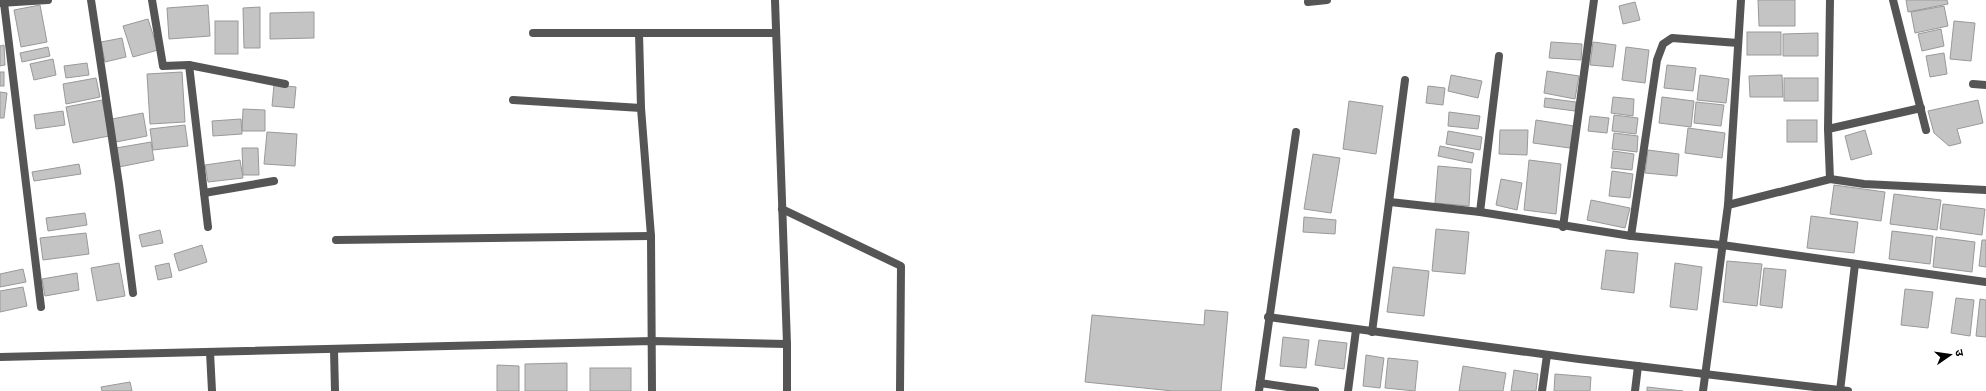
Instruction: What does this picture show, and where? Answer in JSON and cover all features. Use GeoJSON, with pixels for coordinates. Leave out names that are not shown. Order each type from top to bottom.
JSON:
{"type":"FeatureCollection","features":[{"type":"Feature","properties":{"kind":"street"},"geometry":{"type":"LineString","coordinates":[[41,307],[2,3],[48,0]]}},
{"type":"Feature","properties":{"kind":"street"},"geometry":{"type":"LineString","coordinates":[[91,0],[119,184],[132,293]]}},
{"type":"Feature","properties":{"kind":"street"},"geometry":{"type":"LineString","coordinates":[[152,0],[163,66],[189,65],[285,84]]}},
{"type":"Feature","properties":{"kind":"street"},"geometry":{"type":"LineString","coordinates":[[775,0],[787,344],[787,391]]}},
{"type":"Feature","properties":{"kind":"street"},"geometry":{"type":"LineString","coordinates":[[1308,2],[1327,0]]}},
{"type":"Feature","properties":{"kind":"street"},"geometry":{"type":"LineString","coordinates":[[1563,227],[1594,0]]}},
{"type":"Feature","properties":{"kind":"street"},"geometry":{"type":"LineString","coordinates":[[1703,391],[1728,205],[1741,0]]}},
{"type":"Feature","properties":{"kind":"street"},"geometry":{"type":"LineString","coordinates":[[1830,0],[1828,129],[1830,179]]}},
{"type":"Feature","properties":{"kind":"street"},"geometry":{"type":"LineString","coordinates":[[1893,0],[1926,130]]}},
{"type":"Feature","properties":{"kind":"street"},"geometry":{"type":"LineString","coordinates":[[533,33],[776,33]]}},
{"type":"Feature","properties":{"kind":"street"},"geometry":{"type":"LineString","coordinates":[[640,33],[641,108],[650,236],[652,391]]}},
{"type":"Feature","properties":{"kind":"street"},"geometry":{"type":"LineString","coordinates":[[1631,236],[1657,60],[1663,44],[1672,38],[1738,43]]}},
{"type":"Feature","properties":{"kind":"street"},"geometry":{"type":"LineString","coordinates":[[1480,212],[1498,56]]}},
{"type":"Feature","properties":{"kind":"street"},"geometry":{"type":"LineString","coordinates":[[189,65],[208,227]]}},
{"type":"Feature","properties":{"kind":"street"},"geometry":{"type":"LineString","coordinates":[[1372,332],[1405,80]]}},
{"type":"Feature","properties":{"kind":"street"},"geometry":{"type":"LineString","coordinates":[[1973,84],[1986,85]]}},
{"type":"Feature","properties":{"kind":"street"},"geometry":{"type":"LineString","coordinates":[[513,100],[641,108]]}},
{"type":"Feature","properties":{"kind":"street"},"geometry":{"type":"LineString","coordinates":[[1828,129],[1921,108]]}},
{"type":"Feature","properties":{"kind":"street"},"geometry":{"type":"LineString","coordinates":[[1296,132],[1259,387],[1315,391]]}},
{"type":"Feature","properties":{"kind":"street"},"geometry":{"type":"LineString","coordinates":[[1728,205],[1830,179],[1864,184],[1986,190]]}},
{"type":"Feature","properties":{"kind":"street"},"geometry":{"type":"LineString","coordinates":[[204,193],[274,181]]}},
{"type":"Feature","properties":{"kind":"street"},"geometry":{"type":"LineString","coordinates":[[1390,202],[1480,212],[1563,227],[1722,246],[1986,282]]}},
{"type":"Feature","properties":{"kind":"street"},"geometry":{"type":"LineString","coordinates":[[782,209],[901,266],[900,391]]}},
{"type":"Feature","properties":{"kind":"street"},"geometry":{"type":"LineString","coordinates":[[336,240],[650,236]]}},
{"type":"Feature","properties":{"kind":"street"},"geometry":{"type":"LineString","coordinates":[[1268,317],[1547,355],[1843,391],[1855,264]]}},
{"type":"Feature","properties":{"kind":"street"},"geometry":{"type":"LineString","coordinates":[[1348,391],[1356,330]]}},
{"type":"Feature","properties":{"kind":"street"},"geometry":{"type":"LineString","coordinates":[[0,357],[652,341],[787,344]]}},
{"type":"Feature","properties":{"kind":"street"},"geometry":{"type":"LineString","coordinates":[[334,350],[336,391]]}},
{"type":"Feature","properties":{"kind":"street"},"geometry":{"type":"LineString","coordinates":[[210,352],[212,391]]}},
{"type":"Feature","properties":{"kind":"street"},"geometry":{"type":"LineString","coordinates":[[1542,391],[1547,355]]}},
{"type":"Feature","properties":{"kind":"street"},"geometry":{"type":"LineString","coordinates":[[1635,391],[1638,366]]}},
{"type":"Feature","properties":{"kind":"building"},"geometry":{"type":"Polygon","coordinates":[[[1758,0],[1795,0],[1795,26],[1759,26],[1758,0]]]}},
{"type":"Feature","properties":{"kind":"building"},"geometry":{"type":"Polygon","coordinates":[[[1906,0],[1947,0],[1948,4],[1908,12],[1906,0]]]}},
{"type":"Feature","properties":{"kind":"building"},"geometry":{"type":"Polygon","coordinates":[[[1635,2],[1640,20],[1623,24],[1619,6],[1635,2]]]}},
{"type":"Feature","properties":{"kind":"building"},"geometry":{"type":"Polygon","coordinates":[[[40,5],[47,42],[21,47],[14,10],[40,5]]]}},
{"type":"Feature","properties":{"kind":"building"},"geometry":{"type":"Polygon","coordinates":[[[208,5],[210,36],[169,39],[167,8],[208,5]]]}},
{"type":"Feature","properties":{"kind":"building"},"geometry":{"type":"Polygon","coordinates":[[[1944,6],[1948,26],[1915,33],[1911,12],[1944,6]]]}},
{"type":"Feature","properties":{"kind":"building"},"geometry":{"type":"Polygon","coordinates":[[[260,7],[260,48],[244,48],[243,8],[260,7]]]}},
{"type":"Feature","properties":{"kind":"building"},"geometry":{"type":"Polygon","coordinates":[[[314,12],[314,38],[270,39],[270,13],[314,12]]]}},
{"type":"Feature","properties":{"kind":"building"},"geometry":{"type":"Polygon","coordinates":[[[148,19],[158,50],[133,57],[123,26],[148,19]]]}},
{"type":"Feature","properties":{"kind":"building"},"geometry":{"type":"Polygon","coordinates":[[[215,21],[238,21],[238,54],[215,54],[215,21]]]}},
{"type":"Feature","properties":{"kind":"building"},"geometry":{"type":"Polygon","coordinates":[[[1954,21],[1975,23],[1971,61],[1950,59],[1954,21]]]}},
{"type":"Feature","properties":{"kind":"building"},"geometry":{"type":"Polygon","coordinates":[[[1941,29],[1944,46],[1922,51],[1918,34],[1941,29]]]}},
{"type":"Feature","properties":{"kind":"building"},"geometry":{"type":"Polygon","coordinates":[[[1747,32],[1781,32],[1781,55],[1747,55],[1747,32]]]}},
{"type":"Feature","properties":{"kind":"building"},"geometry":{"type":"Polygon","coordinates":[[[1818,33],[1818,56],[1783,56],[1783,34],[1818,33]]]}},
{"type":"Feature","properties":{"kind":"building"},"geometry":{"type":"Polygon","coordinates":[[[122,38],[126,57],[105,62],[101,42],[122,38]]]}},
{"type":"Feature","properties":{"kind":"building"},"geometry":{"type":"Polygon","coordinates":[[[1551,42],[1582,44],[1581,60],[1549,58],[1551,42]]]}},
{"type":"Feature","properties":{"kind":"building"},"geometry":{"type":"Polygon","coordinates":[[[1593,42],[1616,45],[1613,67],[1590,65],[1593,42]]]}},
{"type":"Feature","properties":{"kind":"building"},"geometry":{"type":"Polygon","coordinates":[[[4,45],[5,65],[0,66],[0,46],[4,45]]]}},
{"type":"Feature","properties":{"kind":"building"},"geometry":{"type":"Polygon","coordinates":[[[48,47],[50,56],[22,62],[20,53],[48,47]]]}},
{"type":"Feature","properties":{"kind":"building"},"geometry":{"type":"Polygon","coordinates":[[[1626,47],[1649,50],[1645,83],[1622,80],[1626,47]]]}},
{"type":"Feature","properties":{"kind":"building"},"geometry":{"type":"Polygon","coordinates":[[[1944,53],[1947,74],[1930,77],[1926,56],[1944,53]]]}},
{"type":"Feature","properties":{"kind":"building"},"geometry":{"type":"Polygon","coordinates":[[[53,59],[56,75],[34,80],[30,64],[53,59]]]}},
{"type":"Feature","properties":{"kind":"building"},"geometry":{"type":"Polygon","coordinates":[[[87,63],[89,75],[66,78],[64,66],[87,63]]]}},
{"type":"Feature","properties":{"kind":"building"},"geometry":{"type":"Polygon","coordinates":[[[1667,65],[1696,68],[1693,91],[1664,88],[1667,65]]]}},
{"type":"Feature","properties":{"kind":"building"},"geometry":{"type":"Polygon","coordinates":[[[1547,71],[1579,76],[1575,99],[1544,93],[1547,71]]]}},
{"type":"Feature","properties":{"kind":"building"},"geometry":{"type":"Polygon","coordinates":[[[0,72],[4,72],[4,86],[0,86],[0,72]]]}},
{"type":"Feature","properties":{"kind":"building"},"geometry":{"type":"Polygon","coordinates":[[[182,72],[185,122],[150,124],[147,74],[182,72]]]}},
{"type":"Feature","properties":{"kind":"building"},"geometry":{"type":"Polygon","coordinates":[[[1451,75],[1482,81],[1478,98],[1448,91],[1451,75]]]}},
{"type":"Feature","properties":{"kind":"building"},"geometry":{"type":"Polygon","coordinates":[[[1700,75],[1729,79],[1726,103],[1697,100],[1700,75]]]}},
{"type":"Feature","properties":{"kind":"building"},"geometry":{"type":"Polygon","coordinates":[[[1782,75],[1783,97],[1750,97],[1749,76],[1782,75]]]}},
{"type":"Feature","properties":{"kind":"building"},"geometry":{"type":"Polygon","coordinates":[[[96,78],[100,97],[66,104],[63,84],[96,78]]]}},
{"type":"Feature","properties":{"kind":"building"},"geometry":{"type":"Polygon","coordinates":[[[1784,78],[1818,78],[1818,101],[1784,101],[1784,78]]]}},
{"type":"Feature","properties":{"kind":"building"},"geometry":{"type":"Polygon","coordinates":[[[274,85],[296,87],[294,108],[272,106],[274,85]]]}},
{"type":"Feature","properties":{"kind":"building"},"geometry":{"type":"Polygon","coordinates":[[[1428,86],[1445,88],[1443,105],[1426,103],[1428,86]]]}},
{"type":"Feature","properties":{"kind":"building"},"geometry":{"type":"Polygon","coordinates":[[[0,92],[7,93],[4,118],[0,118],[0,92]]]}},
{"type":"Feature","properties":{"kind":"building"},"geometry":{"type":"Polygon","coordinates":[[[1613,97],[1634,99],[1633,116],[1611,113],[1613,97]]]}},
{"type":"Feature","properties":{"kind":"building"},"geometry":{"type":"Polygon","coordinates":[[[1662,97],[1694,101],[1691,127],[1659,123],[1662,97]]]}},
{"type":"Feature","properties":{"kind":"building"},"geometry":{"type":"Polygon","coordinates":[[[1545,98],[1576,102],[1575,111],[1544,107],[1545,98]]]}},
{"type":"Feature","properties":{"kind":"building"},"geometry":{"type":"Polygon","coordinates":[[[102,100],[109,136],[73,143],[66,107],[102,100]]]}},
{"type":"Feature","properties":{"kind":"building"},"geometry":{"type":"Polygon","coordinates":[[[1978,100],[1983,123],[1957,129],[1961,143],[1949,146],[1934,133],[1928,111],[1978,100]]]}},
{"type":"Feature","properties":{"kind":"building"},"geometry":{"type":"Polygon","coordinates":[[[1349,101],[1383,106],[1376,154],[1343,149],[1349,101]]]}},
{"type":"Feature","properties":{"kind":"building"},"geometry":{"type":"Polygon","coordinates":[[[1696,102],[1724,105],[1721,126],[1694,123],[1696,102]]]}},
{"type":"Feature","properties":{"kind":"building"},"geometry":{"type":"Polygon","coordinates":[[[243,109],[265,110],[265,131],[242,131],[243,109]]]}},
{"type":"Feature","properties":{"kind":"building"},"geometry":{"type":"Polygon","coordinates":[[[63,111],[65,125],[36,129],[34,115],[63,111]]]}},
{"type":"Feature","properties":{"kind":"building"},"geometry":{"type":"Polygon","coordinates":[[[1449,112],[1480,116],[1478,129],[1448,126],[1449,112]]]}},
{"type":"Feature","properties":{"kind":"building"},"geometry":{"type":"Polygon","coordinates":[[[143,113],[147,136],[116,142],[112,119],[143,113]]]}},
{"type":"Feature","properties":{"kind":"building"},"geometry":{"type":"Polygon","coordinates":[[[1614,115],[1638,118],[1636,134],[1612,131],[1614,115]]]}},
{"type":"Feature","properties":{"kind":"building"},"geometry":{"type":"Polygon","coordinates":[[[1590,116],[1609,118],[1607,133],[1588,131],[1590,116]]]}},
{"type":"Feature","properties":{"kind":"building"},"geometry":{"type":"Polygon","coordinates":[[[241,119],[242,134],[213,136],[212,121],[241,119]]]}},
{"type":"Feature","properties":{"kind":"building"},"geometry":{"type":"Polygon","coordinates":[[[1536,120],[1574,126],[1570,148],[1533,143],[1536,120]]]}},
{"type":"Feature","properties":{"kind":"building"},"geometry":{"type":"Polygon","coordinates":[[[1787,120],[1817,120],[1817,142],[1787,142],[1787,120]]]}},
{"type":"Feature","properties":{"kind":"building"},"geometry":{"type":"Polygon","coordinates":[[[185,125],[188,146],[153,150],[150,129],[185,125]]]}},
{"type":"Feature","properties":{"kind":"building"},"geometry":{"type":"Polygon","coordinates":[[[1688,128],[1725,133],[1722,158],[1685,153],[1688,128]]]}},
{"type":"Feature","properties":{"kind":"building"},"geometry":{"type":"Polygon","coordinates":[[[1500,130],[1528,130],[1527,155],[1499,154],[1500,130]]]}},
{"type":"Feature","properties":{"kind":"building"},"geometry":{"type":"Polygon","coordinates":[[[1865,130],[1872,154],[1851,160],[1845,136],[1865,130]]]}},
{"type":"Feature","properties":{"kind":"building"},"geometry":{"type":"Polygon","coordinates":[[[1448,131],[1482,137],[1480,150],[1446,144],[1448,131]]]}},
{"type":"Feature","properties":{"kind":"building"},"geometry":{"type":"Polygon","coordinates":[[[267,132],[297,134],[295,166],[264,164],[267,132]]]}},
{"type":"Feature","properties":{"kind":"building"},"geometry":{"type":"Polygon","coordinates":[[[1614,133],[1638,136],[1637,152],[1612,149],[1614,133]]]}},
{"type":"Feature","properties":{"kind":"building"},"geometry":{"type":"Polygon","coordinates":[[[151,142],[154,160],[119,167],[116,148],[151,142]]]}},
{"type":"Feature","properties":{"kind":"building"},"geometry":{"type":"Polygon","coordinates":[[[1440,146],[1474,153],[1472,163],[1438,156],[1440,146]]]}},
{"type":"Feature","properties":{"kind":"building"},"geometry":{"type":"Polygon","coordinates":[[[242,148],[258,148],[259,175],[243,175],[242,148]]]}},
{"type":"Feature","properties":{"kind":"building"},"geometry":{"type":"Polygon","coordinates":[[[1648,150],[1679,154],[1677,176],[1645,173],[1648,150]]]}},
{"type":"Feature","properties":{"kind":"building"},"geometry":{"type":"Polygon","coordinates":[[[1613,151],[1634,154],[1632,170],[1611,168],[1613,151]]]}},
{"type":"Feature","properties":{"kind":"building"},"geometry":{"type":"Polygon","coordinates":[[[1313,154],[1340,158],[1331,213],[1304,209],[1313,154]]]}},
{"type":"Feature","properties":{"kind":"building"},"geometry":{"type":"Polygon","coordinates":[[[240,160],[243,178],[208,182],[205,165],[240,160]]]}},
{"type":"Feature","properties":{"kind":"building"},"geometry":{"type":"Polygon","coordinates":[[[1529,160],[1561,164],[1556,214],[1524,210],[1529,160]]]}},
{"type":"Feature","properties":{"kind":"building"},"geometry":{"type":"Polygon","coordinates":[[[79,164],[81,174],[34,181],[32,172],[79,164]]]}},
{"type":"Feature","properties":{"kind":"building"},"geometry":{"type":"Polygon","coordinates":[[[1438,166],[1471,169],[1469,206],[1435,203],[1438,166]]]}},
{"type":"Feature","properties":{"kind":"building"},"geometry":{"type":"Polygon","coordinates":[[[1612,171],[1633,174],[1630,198],[1609,196],[1612,171]]]}},
{"type":"Feature","properties":{"kind":"building"},"geometry":{"type":"Polygon","coordinates":[[[1501,179],[1522,183],[1517,210],[1496,205],[1501,179]]]}},
{"type":"Feature","properties":{"kind":"building"},"geometry":{"type":"Polygon","coordinates":[[[1834,185],[1885,192],[1881,221],[1830,214],[1834,185]]]}},
{"type":"Feature","properties":{"kind":"building"},"geometry":{"type":"Polygon","coordinates":[[[1894,194],[1941,200],[1937,230],[1890,224],[1894,194]]]}},
{"type":"Feature","properties":{"kind":"building"},"geometry":{"type":"Polygon","coordinates":[[[1591,200],[1630,208],[1625,228],[1587,220],[1591,200]]]}},
{"type":"Feature","properties":{"kind":"building"},"geometry":{"type":"Polygon","coordinates":[[[1943,204],[1985,209],[1982,235],[1940,229],[1943,204]]]}},
{"type":"Feature","properties":{"kind":"building"},"geometry":{"type":"Polygon","coordinates":[[[85,213],[87,225],[48,231],[46,218],[85,213]]]}},
{"type":"Feature","properties":{"kind":"building"},"geometry":{"type":"Polygon","coordinates":[[[1811,216],[1858,222],[1854,253],[1807,248],[1811,216]]]}},
{"type":"Feature","properties":{"kind":"building"},"geometry":{"type":"Polygon","coordinates":[[[1304,217],[1336,220],[1335,234],[1303,232],[1304,217]]]}},
{"type":"Feature","properties":{"kind":"building"},"geometry":{"type":"Polygon","coordinates":[[[1436,229],[1469,232],[1465,274],[1432,271],[1436,229]]]}},
{"type":"Feature","properties":{"kind":"building"},"geometry":{"type":"Polygon","coordinates":[[[160,230],[163,243],[142,247],[139,235],[160,230]]]}},
{"type":"Feature","properties":{"kind":"building"},"geometry":{"type":"Polygon","coordinates":[[[1892,231],[1933,236],[1930,264],[1889,259],[1892,231]]]}},
{"type":"Feature","properties":{"kind":"building"},"geometry":{"type":"Polygon","coordinates":[[[86,233],[89,254],[43,260],[40,238],[86,233]]]}},
{"type":"Feature","properties":{"kind":"building"},"geometry":{"type":"Polygon","coordinates":[[[1936,237],[1975,242],[1972,272],[1933,267],[1936,237]]]}},
{"type":"Feature","properties":{"kind":"building"},"geometry":{"type":"Polygon","coordinates":[[[1982,240],[1986,240],[1986,267],[1979,266],[1982,240]]]}},
{"type":"Feature","properties":{"kind":"building"},"geometry":{"type":"Polygon","coordinates":[[[202,245],[207,262],[179,271],[174,254],[202,245]]]}},
{"type":"Feature","properties":{"kind":"building"},"geometry":{"type":"Polygon","coordinates":[[[1606,250],[1638,253],[1634,293],[1601,289],[1606,250]]]}},
{"type":"Feature","properties":{"kind":"building"},"geometry":{"type":"Polygon","coordinates":[[[1727,261],[1762,264],[1757,306],[1723,302],[1727,261]]]}},
{"type":"Feature","properties":{"kind":"building"},"geometry":{"type":"Polygon","coordinates":[[[119,263],[125,296],[97,301],[91,268],[119,263]]]}},
{"type":"Feature","properties":{"kind":"building"},"geometry":{"type":"Polygon","coordinates":[[[169,263],[172,277],[158,280],[155,266],[169,263]]]}},
{"type":"Feature","properties":{"kind":"building"},"geometry":{"type":"Polygon","coordinates":[[[1675,263],[1702,267],[1697,310],[1670,307],[1675,263]]]}},
{"type":"Feature","properties":{"kind":"building"},"geometry":{"type":"Polygon","coordinates":[[[1393,267],[1429,271],[1424,316],[1387,312],[1393,267]]]}},
{"type":"Feature","properties":{"kind":"building"},"geometry":{"type":"Polygon","coordinates":[[[1764,268],[1786,270],[1782,308],[1760,305],[1764,268]]]}},
{"type":"Feature","properties":{"kind":"building"},"geometry":{"type":"Polygon","coordinates":[[[23,269],[26,282],[0,287],[0,274],[23,269]]]}},
{"type":"Feature","properties":{"kind":"building"},"geometry":{"type":"Polygon","coordinates":[[[77,273],[79,290],[45,296],[42,279],[77,273]]]}},
{"type":"Feature","properties":{"kind":"building"},"geometry":{"type":"Polygon","coordinates":[[[23,287],[27,306],[0,312],[0,291],[23,287]]]}},
{"type":"Feature","properties":{"kind":"building"},"geometry":{"type":"Polygon","coordinates":[[[1905,289],[1933,292],[1928,328],[1901,325],[1905,289]]]}},
{"type":"Feature","properties":{"kind":"building"},"geometry":{"type":"Polygon","coordinates":[[[1956,298],[1974,300],[1970,336],[1951,333],[1956,298]]]}},
{"type":"Feature","properties":{"kind":"building"},"geometry":{"type":"Polygon","coordinates":[[[1980,299],[1986,300],[1986,337],[1976,336],[1980,299]]]}},
{"type":"Feature","properties":{"kind":"building"},"geometry":{"type":"Polygon","coordinates":[[[1205,310],[1228,312],[1221,391],[1173,391],[1085,382],[1092,315],[1204,325],[1205,310]]]}},
{"type":"Feature","properties":{"kind":"building"},"geometry":{"type":"Polygon","coordinates":[[[1283,337],[1309,340],[1306,368],[1280,366],[1283,337]]]}},
{"type":"Feature","properties":{"kind":"building"},"geometry":{"type":"Polygon","coordinates":[[[1319,340],[1347,343],[1344,369],[1315,365],[1319,340]]]}},
{"type":"Feature","properties":{"kind":"building"},"geometry":{"type":"Polygon","coordinates":[[[1366,355],[1384,358],[1380,388],[1363,386],[1366,355]]]}},
{"type":"Feature","properties":{"kind":"building"},"geometry":{"type":"Polygon","coordinates":[[[1388,358],[1418,361],[1415,391],[1385,388],[1388,358]]]}},
{"type":"Feature","properties":{"kind":"building"},"geometry":{"type":"Polygon","coordinates":[[[567,363],[567,391],[525,391],[525,364],[567,363]]]}},
{"type":"Feature","properties":{"kind":"building"},"geometry":{"type":"Polygon","coordinates":[[[497,365],[519,366],[519,391],[497,391],[497,365]]]}},
{"type":"Feature","properties":{"kind":"building"},"geometry":{"type":"Polygon","coordinates":[[[1463,366],[1506,373],[1503,391],[1459,391],[1463,366]]]}},
{"type":"Feature","properties":{"kind":"building"},"geometry":{"type":"Polygon","coordinates":[[[590,368],[631,368],[631,391],[590,391],[590,368]]]}},
{"type":"Feature","properties":{"kind":"building"},"geometry":{"type":"Polygon","coordinates":[[[1514,370],[1538,374],[1536,391],[1511,391],[1514,370]]]}},
{"type":"Feature","properties":{"kind":"building"},"geometry":{"type":"Polygon","coordinates":[[[1555,374],[1591,377],[1590,391],[1554,391],[1555,374]]]}},
{"type":"Feature","properties":{"kind":"building"},"geometry":{"type":"Polygon","coordinates":[[[130,382],[132,391],[102,391],[101,387],[130,382]]]}},
{"type":"Feature","properties":{"kind":"building"},"geometry":{"type":"Polygon","coordinates":[[[1647,387],[1683,391],[1647,391],[1647,387]]]}}]}
